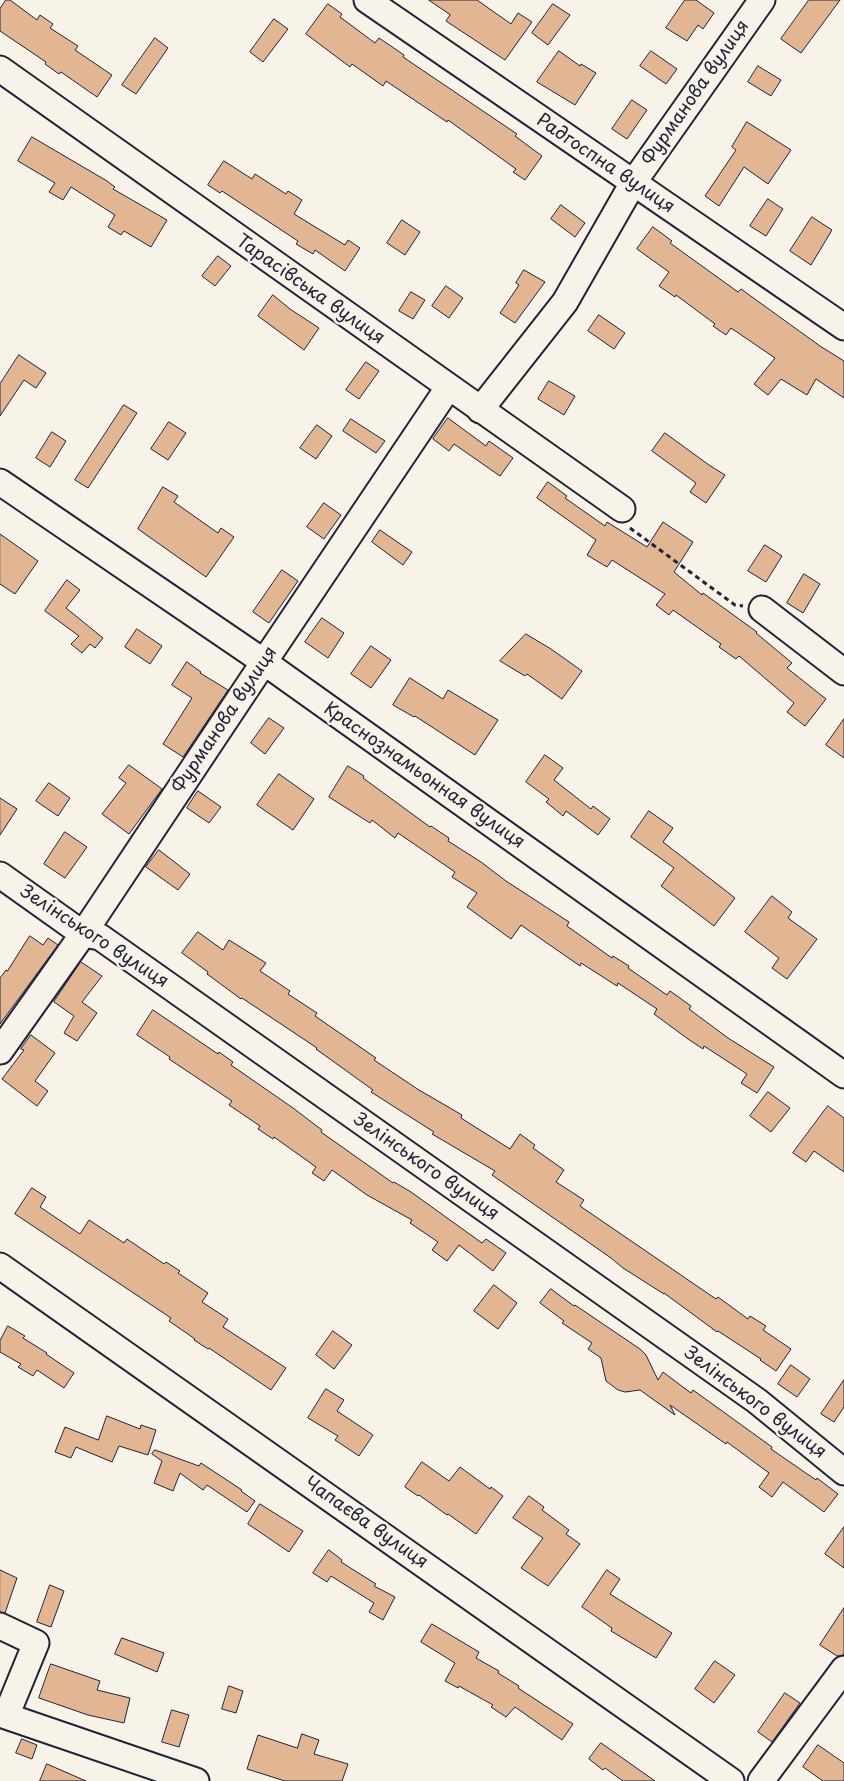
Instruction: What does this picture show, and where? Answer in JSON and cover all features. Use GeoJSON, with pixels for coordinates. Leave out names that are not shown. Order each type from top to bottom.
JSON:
{"type":"FeatureCollection","features":[{"type":"Feature","properties":{"kind":"street","name":"Радгоспна вулиця"},"geometry":{"type":"LineString","coordinates":[[367,0],[844,327]]}},
{"type":"Feature","properties":{"kind":"street","name":"Фурманова вулиця"},"geometry":{"type":"LineString","coordinates":[[480,410],[565,302],[633,183],[762,0]]}},
{"type":"Feature","properties":{"kind":"street","name":"Тарасівська вулиця"},"geometry":{"type":"LineString","coordinates":[[0,69],[448,388],[622,509]]}},
{"type":"Feature","properties":{"kind":"street","name":"Фурманова вулиця"},"geometry":{"type":"LineString","coordinates":[[0,1051],[83,934],[448,388]]}},
{"type":"Feature","properties":{"kind":"street","name":"Краснознамьонная вулиця"},"geometry":{"type":"LineString","coordinates":[[0,482],[264,662],[844,1075]]}},
{"type":"Feature","properties":{"kind":"street"},"geometry":{"type":"LineString","coordinates":[[762,609],[844,672]]}},
{"type":"Feature","properties":{"kind":"street","name":"Зелінського вулиця"},"geometry":{"type":"LineString","coordinates":[[0,875],[83,934],[100,937],[603,1292],[757,1401],[844,1472]]}},
{"type":"Feature","properties":{"kind":"street","name":"Чапаєва вулиця"},"geometry":{"type":"LineString","coordinates":[[0,1266],[724,1779]]}},
{"type":"Feature","properties":{"kind":"street"},"geometry":{"type":"LineString","coordinates":[[0,1626],[36,1643],[6,1716],[196,1781]]}},
{"type":"Feature","properties":{"kind":"street"},"geometry":{"type":"LineString","coordinates":[[761,1781],[844,1669]]}},
{"type":"Feature","properties":{"kind":"path"},"geometry":{"type":"LineString","coordinates":[[622,509],[629,528],[735,605],[762,609]]}},
{"type":"Feature","properties":{"kind":"building"},"geometry":{"type":"Polygon","coordinates":[[[6,0],[10,0],[37,20],[40,15],[53,24],[50,28],[78,46],[75,50],[112,75],[97,97],[61,72],[59,74],[45,64],[46,62],[0,31],[0,9],[6,0]]]}},
{"type":"Feature","properties":{"kind":"building"},"geometry":{"type":"Polygon","coordinates":[[[429,0],[477,0],[511,24],[518,13],[532,22],[505,60],[446,21],[450,15],[429,0]]]}},
{"type":"Feature","properties":{"kind":"building"},"geometry":{"type":"Polygon","coordinates":[[[685,0],[696,0],[714,13],[703,29],[698,25],[687,41],[666,28],[685,0]]]}},
{"type":"Feature","properties":{"kind":"building"},"geometry":{"type":"Polygon","coordinates":[[[809,0],[840,0],[801,53],[781,39],[809,0]]]}},
{"type":"Feature","properties":{"kind":"building"},"geometry":{"type":"Polygon","coordinates":[[[328,4],[342,14],[340,17],[375,43],[379,38],[404,55],[403,57],[517,134],[515,136],[542,156],[525,180],[513,172],[516,169],[448,120],[447,122],[386,81],[383,86],[352,64],[350,67],[306,34],[328,4]]]}},
{"type":"Feature","properties":{"kind":"building"},"geometry":{"type":"Polygon","coordinates":[[[553,4],[570,15],[548,45],[532,33],[553,4]]]}},
{"type":"Feature","properties":{"kind":"building"},"geometry":{"type":"Polygon","coordinates":[[[274,19],[288,29],[263,62],[250,52],[274,19]]]}},
{"type":"Feature","properties":{"kind":"building"},"geometry":{"type":"Polygon","coordinates":[[[155,38],[168,48],[136,94],[122,85],[155,38]]]}},
{"type":"Feature","properties":{"kind":"building"},"geometry":{"type":"Polygon","coordinates":[[[559,51],[580,66],[581,64],[596,73],[575,105],[537,82],[559,51]]]}},
{"type":"Feature","properties":{"kind":"building"},"geometry":{"type":"Polygon","coordinates":[[[651,51],[677,69],[666,84],[640,66],[651,51]]]}},
{"type":"Feature","properties":{"kind":"building"},"geometry":{"type":"Polygon","coordinates":[[[758,66],[781,80],[771,96],[748,82],[758,66]]]}},
{"type":"Feature","properties":{"kind":"building"},"geometry":{"type":"Polygon","coordinates":[[[632,100],[647,110],[627,139],[612,129],[632,100]]]}},
{"type":"Feature","properties":{"kind":"building"},"geometry":{"type":"Polygon","coordinates":[[[747,122],[791,150],[768,184],[744,167],[719,206],[705,196],[736,150],[732,147],[747,122]]]}},
{"type":"Feature","properties":{"kind":"building"},"geometry":{"type":"Polygon","coordinates":[[[32,137],[107,181],[115,187],[113,189],[167,220],[151,247],[124,231],[121,235],[108,227],[115,215],[71,187],[63,200],[49,192],[55,183],[18,161],[32,137]]]}},
{"type":"Feature","properties":{"kind":"building"},"geometry":{"type":"Polygon","coordinates":[[[224,161],[252,179],[255,174],[286,194],[288,191],[302,200],[294,214],[345,245],[348,240],[360,248],[345,271],[315,250],[313,254],[296,244],[298,241],[222,191],[220,193],[208,185],[224,161]]]}},
{"type":"Feature","properties":{"kind":"building"},"geometry":{"type":"Polygon","coordinates":[[[768,199],[783,209],[766,236],[750,226],[768,199]]]}},
{"type":"Feature","properties":{"kind":"building"},"geometry":{"type":"Polygon","coordinates":[[[561,205],[585,223],[575,237],[551,219],[561,205]]]}},
{"type":"Feature","properties":{"kind":"building"},"geometry":{"type":"Polygon","coordinates":[[[812,217],[832,230],[811,265],[790,251],[812,217]]]}},
{"type":"Feature","properties":{"kind":"building"},"geometry":{"type":"Polygon","coordinates":[[[402,220],[420,232],[405,255],[387,243],[402,220]]]}},
{"type":"Feature","properties":{"kind":"building"},"geometry":{"type":"Polygon","coordinates":[[[653,227],[672,241],[670,243],[738,292],[741,289],[844,361],[844,398],[816,379],[807,395],[781,379],[768,395],[754,384],[775,358],[731,328],[726,335],[713,326],[715,324],[676,295],[675,297],[659,286],[669,272],[637,249],[653,227]]]}},
{"type":"Feature","properties":{"kind":"building"},"geometry":{"type":"Polygon","coordinates":[[[218,256],[231,266],[215,286],[202,276],[218,256]]]}},
{"type":"Feature","properties":{"kind":"building"},"geometry":{"type":"Polygon","coordinates":[[[524,270],[545,282],[515,323],[500,313],[519,285],[516,283],[524,270]]]}},
{"type":"Feature","properties":{"kind":"building"},"geometry":{"type":"Polygon","coordinates":[[[446,286],[463,298],[449,318],[432,306],[446,286]]]}},
{"type":"Feature","properties":{"kind":"building"},"geometry":{"type":"Polygon","coordinates":[[[411,292],[425,300],[413,319],[399,311],[411,292]]]}},
{"type":"Feature","properties":{"kind":"building"},"geometry":{"type":"Polygon","coordinates":[[[273,295],[319,328],[304,350],[258,316],[273,295]]]}},
{"type":"Feature","properties":{"kind":"building"},"geometry":{"type":"Polygon","coordinates":[[[599,315],[625,333],[614,349],[588,331],[599,315]]]}},
{"type":"Feature","properties":{"kind":"building"},"geometry":{"type":"Polygon","coordinates":[[[19,355],[46,373],[36,388],[24,380],[0,416],[0,384],[19,355]]]}},
{"type":"Feature","properties":{"kind":"building"},"geometry":{"type":"Polygon","coordinates":[[[366,362],[379,371],[359,399],[346,390],[366,362]]]}},
{"type":"Feature","properties":{"kind":"building"},"geometry":{"type":"Polygon","coordinates":[[[549,381],[575,396],[564,415],[538,399],[549,381]]]}},
{"type":"Feature","properties":{"kind":"building"},"geometry":{"type":"Polygon","coordinates":[[[124,405],[137,413],[88,488],[75,480],[124,405]]]}},
{"type":"Feature","properties":{"kind":"building"},"geometry":{"type":"Polygon","coordinates":[[[448,418],[486,446],[489,441],[513,458],[500,476],[454,444],[449,451],[433,439],[448,418]]]}},
{"type":"Feature","properties":{"kind":"building"},"geometry":{"type":"Polygon","coordinates":[[[351,419],[385,441],[376,453],[343,431],[351,419]]]}},
{"type":"Feature","properties":{"kind":"building"},"geometry":{"type":"Polygon","coordinates":[[[169,422],[186,433],[168,460],[151,449],[169,422]]]}},
{"type":"Feature","properties":{"kind":"building"},"geometry":{"type":"Polygon","coordinates":[[[317,425],[332,436],[316,459],[300,448],[317,425]]]}},
{"type":"Feature","properties":{"kind":"building"},"geometry":{"type":"Polygon","coordinates":[[[52,432],[66,441],[50,467],[36,458],[52,432]]]}},
{"type":"Feature","properties":{"kind":"building"},"geometry":{"type":"Polygon","coordinates":[[[665,433],[725,475],[706,503],[690,492],[696,483],[652,451],[665,433]]]}},
{"type":"Feature","properties":{"kind":"building"},"geometry":{"type":"Polygon","coordinates":[[[548,482],[567,496],[565,498],[605,526],[607,522],[647,547],[663,522],[693,542],[674,572],[702,595],[703,593],[757,632],[792,663],[787,668],[826,699],[805,726],[787,712],[794,703],[739,656],[736,659],[719,647],[721,644],[673,610],[669,615],[656,605],[665,594],[612,560],[607,567],[587,555],[596,540],[537,498],[548,482]]]}},
{"type":"Feature","properties":{"kind":"building"},"geometry":{"type":"Polygon","coordinates":[[[163,487],[178,496],[174,502],[218,533],[221,528],[234,537],[206,577],[138,529],[163,487]]]}},
{"type":"Feature","properties":{"kind":"building"},"geometry":{"type":"Polygon","coordinates":[[[324,503],[341,515],[324,539],[307,527],[324,503]]]}},
{"type":"Feature","properties":{"kind":"building"},"geometry":{"type":"Polygon","coordinates":[[[380,530],[412,552],[403,565],[372,542],[380,530]]]}},
{"type":"Feature","properties":{"kind":"building"},"geometry":{"type":"Polygon","coordinates":[[[0,534],[38,561],[15,594],[0,584],[0,534]]]}},
{"type":"Feature","properties":{"kind":"building"},"geometry":{"type":"Polygon","coordinates":[[[765,545],[782,556],[766,582],[748,571],[765,545]]]}},
{"type":"Feature","properties":{"kind":"building"},"geometry":{"type":"Polygon","coordinates":[[[282,570],[298,581],[269,623],[253,612],[282,570]]]}},
{"type":"Feature","properties":{"kind":"building"},"geometry":{"type":"Polygon","coordinates":[[[804,574],[820,584],[803,613],[787,603],[804,574]]]}},
{"type":"Feature","properties":{"kind":"building"},"geometry":{"type":"Polygon","coordinates":[[[67,580],[80,590],[66,608],[103,638],[95,648],[90,644],[82,653],[71,644],[79,636],[45,611],[67,580]]]}},
{"type":"Feature","properties":{"kind":"building"},"geometry":{"type":"Polygon","coordinates":[[[322,618],[344,633],[328,658],[305,642],[322,618]]]}},
{"type":"Feature","properties":{"kind":"building"},"geometry":{"type":"Polygon","coordinates":[[[137,629],[162,646],[150,664],[125,647],[137,629]]]}},
{"type":"Feature","properties":{"kind":"building"},"geometry":{"type":"Polygon","coordinates":[[[526,634],[582,671],[562,699],[527,674],[525,676],[500,661],[526,634]]]}},
{"type":"Feature","properties":{"kind":"building"},"geometry":{"type":"Polygon","coordinates":[[[371,646],[391,660],[371,688],[351,674],[371,646]]]}},
{"type":"Feature","properties":{"kind":"building"},"geometry":{"type":"Polygon","coordinates":[[[187,662],[200,673],[228,690],[183,757],[163,744],[192,698],[172,685],[187,662]]]}},
{"type":"Feature","properties":{"kind":"building"},"geometry":{"type":"Polygon","coordinates":[[[410,678],[443,699],[448,690],[498,720],[475,755],[415,716],[393,705],[410,678]]]}},
{"type":"Feature","properties":{"kind":"building"},"geometry":{"type":"Polygon","coordinates":[[[269,718],[284,728],[265,754],[251,743],[269,718]]]}},
{"type":"Feature","properties":{"kind":"building"},"geometry":{"type":"Polygon","coordinates":[[[844,719],[844,758],[826,745],[844,719]]]}},
{"type":"Feature","properties":{"kind":"building"},"geometry":{"type":"Polygon","coordinates":[[[545,755],[563,768],[554,780],[591,809],[593,806],[610,819],[598,835],[566,811],[563,816],[546,802],[549,799],[526,782],[545,755]]]}},
{"type":"Feature","properties":{"kind":"building"},"geometry":{"type":"Polygon","coordinates":[[[129,765],[162,789],[129,834],[102,814],[126,783],[119,778],[129,765]]]}},
{"type":"Feature","properties":{"kind":"building"},"geometry":{"type":"Polygon","coordinates":[[[348,766],[364,776],[363,778],[430,827],[449,838],[448,841],[569,922],[567,926],[612,958],[613,956],[629,966],[628,968],[667,995],[670,991],[691,1006],[689,1009],[728,1038],[774,1067],[757,1093],[741,1083],[747,1074],[704,1046],[703,1049],[688,1039],[654,1014],[657,1009],[618,983],[617,986],[581,963],[580,966],[521,925],[511,939],[467,907],[477,893],[452,877],[455,872],[398,833],[395,838],[372,820],[370,823],[329,797],[348,766]]]}},
{"type":"Feature","properties":{"kind":"building"},"geometry":{"type":"Polygon","coordinates":[[[279,774],[314,799],[293,830],[257,805],[279,774]]]}},
{"type":"Feature","properties":{"kind":"building"},"geometry":{"type":"Polygon","coordinates":[[[49,783],[70,798],[58,816],[36,801],[49,783]]]}},
{"type":"Feature","properties":{"kind":"building"},"geometry":{"type":"Polygon","coordinates":[[[198,791],[221,807],[209,823],[187,808],[198,791]]]}},
{"type":"Feature","properties":{"kind":"building"},"geometry":{"type":"Polygon","coordinates":[[[0,798],[17,809],[0,835],[0,798]]]}},
{"type":"Feature","properties":{"kind":"building"},"geometry":{"type":"Polygon","coordinates":[[[649,811],[673,828],[663,842],[735,898],[714,926],[661,886],[674,868],[631,837],[649,811]]]}},
{"type":"Feature","properties":{"kind":"building"},"geometry":{"type":"Polygon","coordinates":[[[65,832],[87,847],[65,878],[44,864],[65,832]]]}},
{"type":"Feature","properties":{"kind":"building"},"geometry":{"type":"Polygon","coordinates":[[[159,850],[190,874],[178,890],[146,867],[159,850]]]}},
{"type":"Feature","properties":{"kind":"building"},"geometry":{"type":"Polygon","coordinates":[[[772,896],[792,912],[788,918],[817,939],[787,979],[772,968],[779,958],[745,932],[772,896]]]}},
{"type":"Feature","properties":{"kind":"building"},"geometry":{"type":"Polygon","coordinates":[[[198,932],[223,950],[229,940],[266,963],[260,971],[290,991],[288,994],[317,1013],[315,1016],[376,1058],[374,1060],[419,1090],[462,1115],[461,1118],[510,1149],[520,1134],[535,1145],[533,1148],[564,1170],[556,1182],[584,1200],[580,1206],[716,1299],[718,1297],[748,1319],[750,1316],[766,1326],[763,1330],[791,1349],[776,1371],[761,1359],[717,1332],[664,1293],[623,1268],[492,1175],[495,1171],[432,1134],[434,1132],[371,1092],[373,1090],[317,1048],[241,999],[207,974],[208,972],[182,953],[198,932]]]}},
{"type":"Feature","properties":{"kind":"building"},"geometry":{"type":"Polygon","coordinates":[[[30,936],[43,945],[48,938],[58,945],[0,1024],[0,978],[7,971],[30,936]]]}},
{"type":"Feature","properties":{"kind":"building"},"geometry":{"type":"Polygon","coordinates":[[[81,962],[102,976],[82,1002],[97,1013],[77,1041],[64,1033],[74,1016],[54,1002],[81,962]]]}},
{"type":"Feature","properties":{"kind":"building"},"geometry":{"type":"Polygon","coordinates":[[[153,1010],[233,1062],[231,1065],[293,1108],[322,1130],[321,1132],[393,1183],[411,1192],[482,1243],[486,1239],[506,1253],[493,1271],[459,1245],[447,1261],[432,1250],[438,1242],[410,1223],[412,1220],[367,1195],[332,1170],[324,1181],[312,1173],[316,1167],[274,1137],[273,1139],[258,1129],[260,1126],[229,1105],[232,1101],[137,1035],[153,1010]]]}},
{"type":"Feature","properties":{"kind":"building"},"geometry":{"type":"Polygon","coordinates":[[[31,1035],[55,1053],[35,1081],[48,1091],[37,1106],[2,1079],[24,1050],[21,1049],[31,1035]]]}},
{"type":"Feature","properties":{"kind":"building"},"geometry":{"type":"Polygon","coordinates":[[[768,1092],[790,1108],[771,1132],[750,1116],[768,1092]]]}},
{"type":"Feature","properties":{"kind":"building"},"geometry":{"type":"Polygon","coordinates":[[[828,1106],[844,1118],[844,1172],[814,1151],[806,1162],[793,1153],[828,1106]]]}},
{"type":"Feature","properties":{"kind":"building"},"geometry":{"type":"Polygon","coordinates":[[[32,1188],[46,1197],[40,1207],[80,1234],[89,1220],[124,1243],[127,1239],[164,1264],[166,1262],[180,1271],[178,1273],[208,1293],[202,1302],[228,1319],[223,1327],[286,1368],[271,1390],[194,1340],[169,1321],[171,1318],[15,1214],[32,1188]]]}},
{"type":"Feature","properties":{"kind":"building"},"geometry":{"type":"Polygon","coordinates":[[[494,1285],[517,1303],[498,1329],[474,1311],[494,1285]]]}},
{"type":"Feature","properties":{"kind":"building"},"geometry":{"type":"Polygon","coordinates":[[[551,1289],[640,1349],[646,1355],[658,1380],[663,1372],[691,1393],[693,1390],[772,1447],[771,1449],[816,1480],[817,1478],[838,1494],[824,1512],[783,1482],[772,1497],[759,1487],[769,1473],[727,1442],[726,1444],[670,1405],[675,1415],[640,1390],[625,1392],[618,1390],[606,1381],[601,1358],[588,1349],[592,1343],[562,1323],[564,1321],[540,1303],[551,1289]]]}},
{"type":"Feature","properties":{"kind":"building"},"geometry":{"type":"Polygon","coordinates":[[[8,1326],[25,1336],[23,1338],[74,1373],[64,1388],[37,1370],[33,1376],[18,1367],[21,1364],[0,1352],[0,1341],[8,1326]]]}},
{"type":"Feature","properties":{"kind":"building"},"geometry":{"type":"Polygon","coordinates":[[[333,1331],[352,1345],[334,1369],[316,1355],[333,1331]]]}},
{"type":"Feature","properties":{"kind":"building"},"geometry":{"type":"Polygon","coordinates":[[[791,1365],[810,1379],[797,1397],[778,1384],[791,1365]]]}},
{"type":"Feature","properties":{"kind":"building"},"geometry":{"type":"Polygon","coordinates":[[[844,1380],[844,1407],[834,1422],[821,1414],[844,1380]]]}},
{"type":"Feature","properties":{"kind":"building"},"geometry":{"type":"Polygon","coordinates":[[[326,1389],[344,1400],[337,1411],[373,1435],[359,1456],[335,1440],[338,1436],[308,1418],[326,1389]]]}},
{"type":"Feature","properties":{"kind":"building"},"geometry":{"type":"Polygon","coordinates":[[[107,1416],[140,1429],[141,1425],[156,1430],[148,1455],[119,1446],[112,1462],[76,1447],[71,1458],[55,1452],[65,1427],[98,1440],[107,1416]]]}},
{"type":"Feature","properties":{"kind":"building"},"geometry":{"type":"Polygon","coordinates":[[[155,1450],[199,1466],[201,1463],[242,1490],[255,1501],[247,1512],[207,1485],[203,1490],[180,1473],[173,1491],[154,1483],[162,1461],[152,1454],[155,1450]]]}},
{"type":"Feature","properties":{"kind":"building"},"geometry":{"type":"Polygon","coordinates":[[[422,1462],[449,1481],[460,1467],[503,1496],[476,1534],[405,1487],[422,1462]]]}},
{"type":"Feature","properties":{"kind":"building"},"geometry":{"type":"Polygon","coordinates":[[[529,1496],[544,1507],[542,1510],[569,1530],[566,1534],[580,1544],[548,1586],[521,1568],[543,1538],[513,1518],[529,1496]]]}},
{"type":"Feature","properties":{"kind":"building"},"geometry":{"type":"Polygon","coordinates":[[[260,1504],[303,1531],[289,1552],[248,1524],[260,1504]]]}},
{"type":"Feature","properties":{"kind":"building"},"geometry":{"type":"Polygon","coordinates":[[[844,1527],[844,1568],[825,1554],[844,1527]]]}},
{"type":"Feature","properties":{"kind":"building"},"geometry":{"type":"Polygon","coordinates":[[[329,1550],[342,1560],[341,1562],[376,1584],[374,1586],[395,1597],[383,1620],[369,1612],[374,1603],[331,1576],[327,1582],[313,1573],[329,1550]]]}},
{"type":"Feature","properties":{"kind":"building"},"geometry":{"type":"Polygon","coordinates":[[[0,1570],[17,1578],[5,1613],[0,1612],[0,1570]]]}},
{"type":"Feature","properties":{"kind":"building"},"geometry":{"type":"Polygon","coordinates":[[[607,1570],[620,1579],[610,1594],[672,1633],[656,1658],[611,1631],[612,1628],[582,1607],[607,1570]]]}},
{"type":"Feature","properties":{"kind":"building"},"geometry":{"type":"Polygon","coordinates":[[[50,1585],[64,1591],[51,1627],[37,1622],[50,1585]]]}},
{"type":"Feature","properties":{"kind":"building"},"geometry":{"type":"Polygon","coordinates":[[[844,1608],[844,1655],[837,1656],[820,1645],[844,1608]]]}},
{"type":"Feature","properties":{"kind":"building"},"geometry":{"type":"Polygon","coordinates":[[[432,1624],[479,1652],[476,1658],[499,1671],[498,1673],[519,1686],[518,1688],[573,1724],[562,1740],[515,1707],[506,1717],[491,1707],[493,1705],[459,1686],[458,1688],[445,1681],[455,1663],[421,1642],[432,1624]]]}},
{"type":"Feature","properties":{"kind":"building"},"geometry":{"type":"Polygon","coordinates":[[[122,1638],[164,1653],[157,1672],[115,1654],[122,1638]]]}},
{"type":"Feature","properties":{"kind":"building"},"geometry":{"type":"Polygon","coordinates":[[[715,1661],[735,1675],[714,1703],[695,1689],[715,1661]]]}},
{"type":"Feature","properties":{"kind":"building"},"geometry":{"type":"Polygon","coordinates":[[[51,1664],[100,1681],[97,1690],[130,1698],[124,1723],[88,1715],[39,1698],[51,1664]]]}},
{"type":"Feature","properties":{"kind":"building"},"geometry":{"type":"Polygon","coordinates":[[[229,1686],[243,1691],[236,1713],[222,1709],[229,1686]]]}},
{"type":"Feature","properties":{"kind":"building"},"geometry":{"type":"Polygon","coordinates":[[[785,1693],[800,1703],[772,1742],[758,1732],[785,1693]]]}},
{"type":"Feature","properties":{"kind":"building"},"geometry":{"type":"Polygon","coordinates":[[[172,1710],[189,1715],[179,1747],[162,1742],[172,1710]]]}},
{"type":"Feature","properties":{"kind":"building"},"geometry":{"type":"Polygon","coordinates":[[[302,1734],[319,1740],[314,1754],[348,1764],[342,1781],[285,1781],[247,1769],[258,1735],[297,1748],[302,1734]]]}},
{"type":"Feature","properties":{"kind":"building"},"geometry":{"type":"Polygon","coordinates":[[[22,1739],[37,1745],[32,1759],[16,1753],[22,1739]]]}},
{"type":"Feature","properties":{"kind":"building"},"geometry":{"type":"Polygon","coordinates":[[[601,1743],[655,1781],[623,1781],[605,1768],[603,1770],[589,1759],[601,1743]]]}},
{"type":"Feature","properties":{"kind":"building"},"geometry":{"type":"Polygon","coordinates":[[[818,1745],[844,1763],[844,1781],[823,1781],[803,1767],[818,1745]]]}},
{"type":"Feature","properties":{"kind":"building"},"geometry":{"type":"Polygon","coordinates":[[[47,1764],[86,1781],[40,1781],[47,1764]]]}}]}
